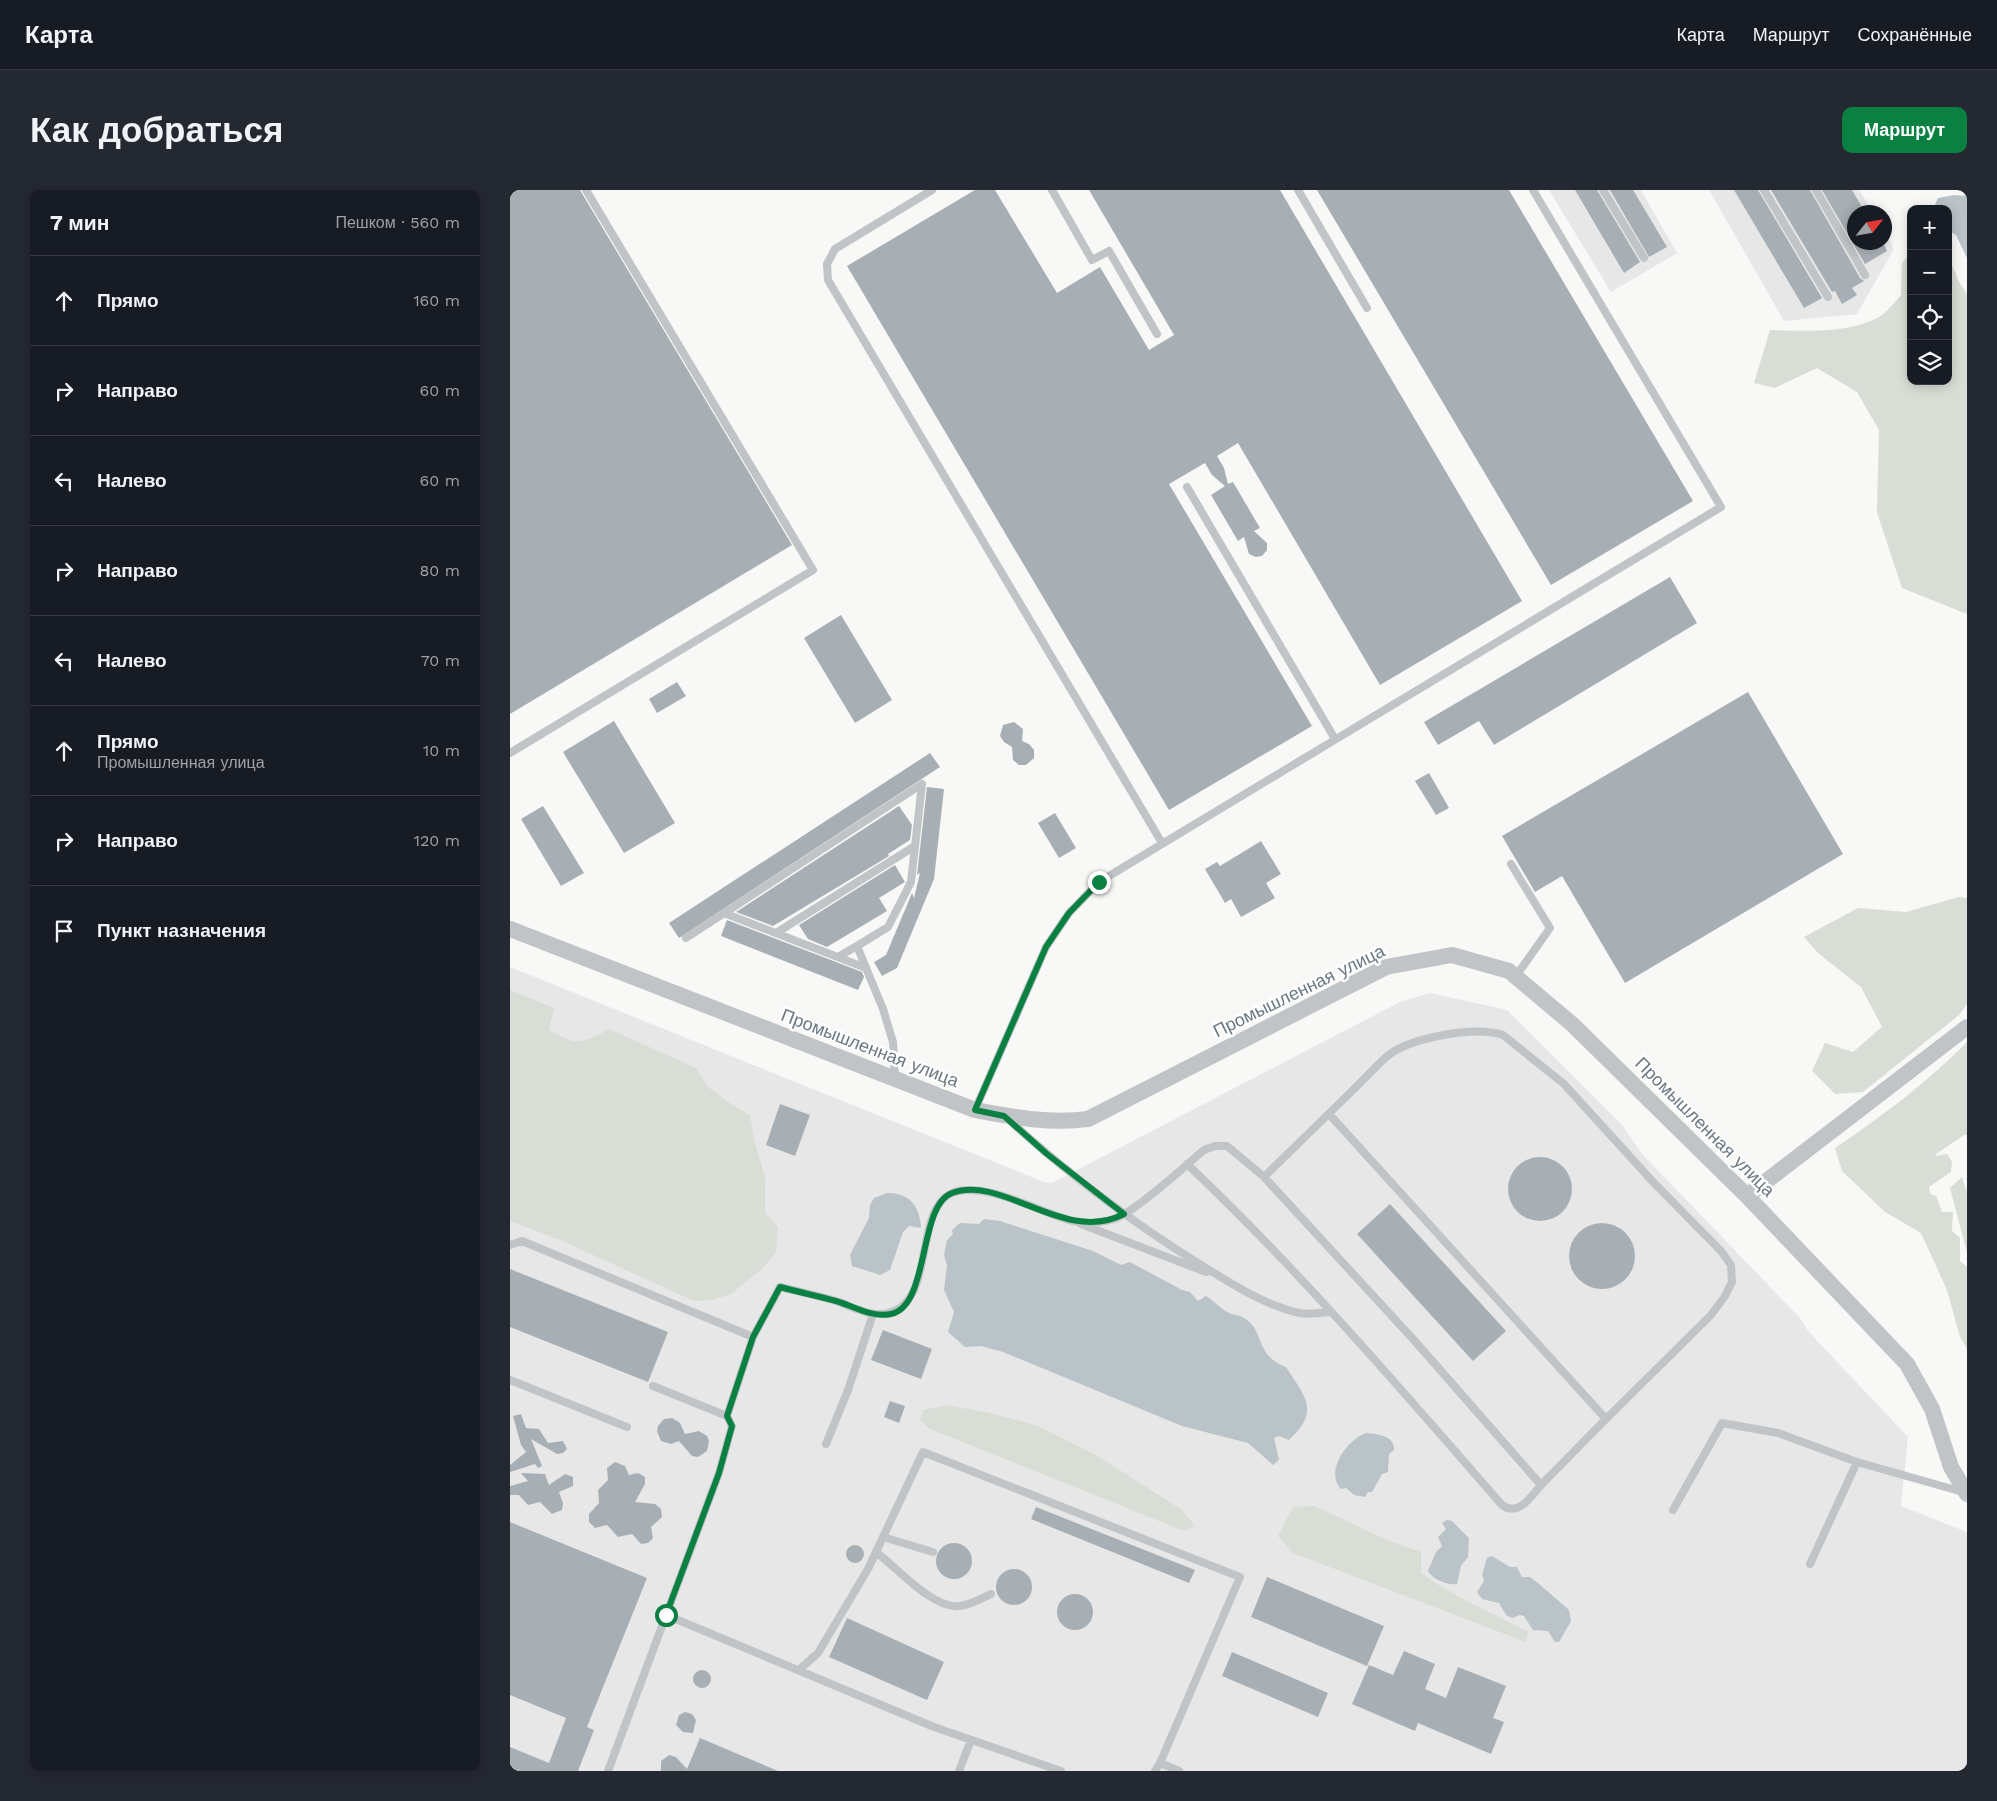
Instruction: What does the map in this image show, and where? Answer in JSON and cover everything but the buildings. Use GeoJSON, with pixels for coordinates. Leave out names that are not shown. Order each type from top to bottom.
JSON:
{"type":"FeatureCollection","features":[{"type":"Feature","properties":{"kind":"street","name":"Промышленная улица"},"geometry":{"type":"LineString","coordinates":[[510,929],[975,1110],[1004,1116],[1063,1122],[1088,1119],[1386,967],[1452,954],[1509,971],[1572,1024],[1747,1196],[1906,1364],[1932,1409],[1951,1467],[1966,1493]]}},
{"type":"Feature","properties":{"kind":"street"},"geometry":{"type":"LineString","coordinates":[[1747,1196],[1967,1027]]}},
{"type":"Feature","properties":{"kind":"lane"},"geometry":{"type":"LineString","coordinates":[[510,753],[813,570],[586,190]]}},
{"type":"Feature","properties":{"kind":"lane"},"geometry":{"type":"LineString","coordinates":[[932,190],[835,249],[827,264],[828,280],[1162,843]]}},
{"type":"Feature","properties":{"kind":"lane"},"geometry":{"type":"LineString","coordinates":[[1052,190],[1092,260],[1108,251],[1157,334]]}},
{"type":"Feature","properties":{"kind":"lane"},"geometry":{"type":"LineString","coordinates":[[1298,190],[1367,308]]}},
{"type":"Feature","properties":{"kind":"lane"},"geometry":{"type":"LineString","coordinates":[[975,1110],[1046,947],[1069,913],[1099,882],[1721,507],[1532,190]]}},
{"type":"Feature","properties":{"kind":"lane"},"geometry":{"type":"LineString","coordinates":[[1603,190],[1644,258]]}},
{"type":"Feature","properties":{"kind":"lane"},"geometry":{"type":"LineString","coordinates":[[1764,190],[1828,297]]}},
{"type":"Feature","properties":{"kind":"lane"},"geometry":{"type":"LineString","coordinates":[[1816,190],[1866,275]]}},
{"type":"Feature","properties":{"kind":"lane"},"geometry":{"type":"LineString","coordinates":[[1187,487],[1335,739]]}},
{"type":"Feature","properties":{"kind":"lane"},"geometry":{"type":"LineString","coordinates":[[686,938],[922,784],[911,882],[888,927],[838,957]]}},
{"type":"Feature","properties":{"kind":"lane"},"geometry":{"type":"LineString","coordinates":[[776,933],[915,846]]}},
{"type":"Feature","properties":{"kind":"lane"},"geometry":{"type":"LineString","coordinates":[[1511,864],[1550,928],[1516,976]]}},
{"type":"Feature","properties":{"kind":"lane"},"geometry":{"type":"LineString","coordinates":[[724,913],[866,968]]}},
{"type":"Feature","properties":{"kind":"lane"},"geometry":{"type":"LineString","coordinates":[[857,946],[893,1042],[895,1079]]}},
{"type":"Feature","properties":{"kind":"lane"},"geometry":{"type":"LineString","coordinates":[[1187,1164],[1250,1223],[1406,1394],[1502,1505],[1507,1508],[1516,1509],[1526,1502],[1606,1419],[1692,1335],[1725,1296],[1732,1282],[1731,1265],[1721,1252],[1694,1226],[1564,1084],[1504,1035],[1485,1030],[1405,1046],[1389,1055],[1264,1177]]}},
{"type":"Feature","properties":{"kind":"lane"},"geometry":{"type":"LineString","coordinates":[[1328,1114],[1606,1419]]}},
{"type":"Feature","properties":{"kind":"lane"},"geometry":{"type":"LineString","coordinates":[[1004,1116],[1047,1154],[1148,1232],[1224,1279],[1274,1305],[1302,1314],[1330,1312]]}},
{"type":"Feature","properties":{"kind":"lane"},"geometry":{"type":"LineString","coordinates":[[1074,1222],[1096,1222],[1116,1218],[1124,1214],[1204,1150],[1215,1146],[1227,1146],[1264,1177],[1413,1339],[1541,1485]]}},
{"type":"Feature","properties":{"kind":"lane"},"geometry":{"type":"LineString","coordinates":[[727,1416],[753,1337],[780,1287],[872,1314],[891,1314],[901,1309],[908,1299],[921,1268],[930,1224],[941,1201],[950,1193],[968,1190],[988,1193],[1074,1222],[1224,1279]]}},
{"type":"Feature","properties":{"kind":"lane"},"geometry":{"type":"LineString","coordinates":[[510,1245],[522,1241],[753,1337]]}},
{"type":"Feature","properties":{"kind":"lane"},"geometry":{"type":"LineString","coordinates":[[826,1444],[848,1390],[872,1314]]}},
{"type":"Feature","properties":{"kind":"lane"},"geometry":{"type":"LineString","coordinates":[[510,1380],[627,1427]]}},
{"type":"Feature","properties":{"kind":"lane"},"geometry":{"type":"LineString","coordinates":[[608,1771],[719,1473],[732,1426],[727,1416],[653,1386]]}},
{"type":"Feature","properties":{"kind":"lane"},"geometry":{"type":"LineString","coordinates":[[1673,1510],[1722,1423],[1778,1433],[1856,1462],[1966,1493]]}},
{"type":"Feature","properties":{"kind":"lane"},"geometry":{"type":"LineString","coordinates":[[799,1670],[818,1653],[876,1552],[923,1452],[1240,1577],[1160,1764],[1155,1771]]}},
{"type":"Feature","properties":{"kind":"lane"},"geometry":{"type":"LineString","coordinates":[[1810,1564],[1856,1462]]}},
{"type":"Feature","properties":{"kind":"lane"},"geometry":{"type":"LineString","coordinates":[[883,1537],[933,1552]]}},
{"type":"Feature","properties":{"kind":"lane"},"geometry":{"type":"LineString","coordinates":[[876,1552],[936,1600],[957,1606],[975,1602],[991,1594]]}},
{"type":"Feature","properties":{"kind":"lane"},"geometry":{"type":"LineString","coordinates":[[666,1615],[934,1727],[1061,1771]]}},
{"type":"Feature","properties":{"kind":"lane"},"geometry":{"type":"LineString","coordinates":[[959,1771],[971,1740]]}},
{"type":"Feature","properties":{"kind":"lane"},"geometry":{"type":"LineString","coordinates":[[1160,1764],[1179,1771]]}},
{"type":"Feature","properties":{"kind":"shaded area"},"geometry":{"type":"Polygon","coordinates":[[[1549,190],[1641,190],[1677,253],[1611,292],[1549,190]]]}},
{"type":"Feature","properties":{"kind":"shaded area"},"geometry":{"type":"Polygon","coordinates":[[[1709,190],[1859,190],[1869,205],[1847,205],[1847,250],[1892,250],[1892,245],[1894,249],[1857,314],[1784,321],[1709,190]]]}},
{"type":"Feature","properties":{"kind":"shaded area"},"geometry":{"type":"Polygon","coordinates":[[[1954,195],[1967,196],[1967,258],[1956,235],[1952,232],[1952,205],[1935,205],[1938,198],[1954,195]]]}},
{"type":"Feature","properties":{"kind":"shaded area"},"geometry":{"type":"Polygon","coordinates":[[[1907,257],[1907,385],[1952,385],[1952,265],[1959,282],[1967,294],[1967,614],[1902,588],[1877,512],[1879,430],[1857,392],[1817,368],[1775,388],[1754,383],[1770,330],[1811,331],[1840,329],[1879,317],[1901,295],[1902,263],[1907,257]]]}},
{"type":"Feature","properties":{"kind":"shaded area"},"geometry":{"type":"Polygon","coordinates":[[[1959,897],[1967,898],[1967,1004],[1959,1015],[1863,1092],[1835,1094],[1812,1071],[1825,1043],[1853,1052],[1882,1027],[1861,987],[1818,953],[1804,937],[1858,908],[1906,912],[1959,897]]]}},
{"type":"Feature","properties":{"kind":"shaded area"},"geometry":{"type":"Polygon","coordinates":[[[510,967],[1044,1182],[1052,1183],[1400,1002],[1430,993],[1507,1010],[1622,1125],[1642,1154],[1800,1318],[1808,1331],[1908,1437],[1901,1506],[1967,1532],[1967,1771],[510,1771],[510,967]]]}},
{"type":"Feature","properties":{"kind":"shaded area"},"geometry":{"type":"Polygon","coordinates":[[[510,990],[554,1008],[549,1030],[558,1035],[572,1041],[579,1041],[592,1038],[609,1029],[696,1068],[708,1087],[750,1115],[754,1139],[765,1178],[765,1213],[778,1227],[776,1252],[764,1267],[731,1294],[712,1300],[694,1301],[558,1239],[510,1221],[510,990]]]}},
{"type":"Feature","properties":{"kind":"shaded area"},"geometry":{"type":"Polygon","coordinates":[[[1967,1042],[1967,1135],[1964,1135],[1936,1154],[1935,1156],[1947,1154],[1952,1162],[1951,1172],[1929,1187],[1930,1194],[1936,1196],[1942,1212],[1953,1212],[1952,1231],[1960,1238],[1960,1261],[1967,1267],[1967,1349],[1960,1337],[1947,1290],[1921,1233],[1885,1212],[1842,1171],[1835,1148],[1904,1098],[1967,1042]]]}},
{"type":"Feature","properties":{"kind":"shaded area"},"geometry":{"type":"Polygon","coordinates":[[[1962,1177],[1967,1192],[1967,1253],[1950,1188],[1962,1177]]]}},
{"type":"Feature","properties":{"kind":"shaded area"},"geometry":{"type":"Polygon","coordinates":[[[887,1193],[901,1195],[912,1202],[916,1207],[921,1228],[909,1226],[903,1232],[890,1270],[880,1275],[852,1266],[850,1255],[869,1218],[870,1205],[874,1198],[887,1193]]]}},
{"type":"Feature","properties":{"kind":"shaded area"},"geometry":{"type":"Polygon","coordinates":[[[984,1219],[1000,1221],[1093,1251],[1121,1265],[1130,1262],[1182,1290],[1190,1292],[1198,1301],[1206,1296],[1231,1314],[1242,1317],[1251,1323],[1264,1349],[1276,1362],[1286,1367],[1307,1404],[1307,1412],[1299,1430],[1289,1440],[1279,1436],[1274,1438],[1279,1460],[1273,1465],[1248,1443],[1182,1426],[1003,1352],[981,1346],[965,1347],[948,1332],[954,1312],[944,1290],[947,1265],[944,1255],[947,1240],[953,1234],[952,1230],[960,1223],[979,1224],[984,1219]]]}},
{"type":"Feature","properties":{"kind":"shaded area"},"geometry":{"type":"Polygon","coordinates":[[[946,1405],[995,1414],[1038,1426],[1096,1455],[1182,1510],[1195,1526],[1184,1531],[930,1429],[920,1420],[923,1410],[946,1405]]]}},
{"type":"Feature","properties":{"kind":"shaded area"},"geometry":{"type":"Polygon","coordinates":[[[1366,1433],[1380,1435],[1389,1439],[1394,1445],[1394,1450],[1389,1454],[1388,1472],[1382,1474],[1372,1492],[1368,1492],[1365,1497],[1354,1495],[1346,1488],[1341,1489],[1336,1482],[1335,1474],[1340,1456],[1352,1442],[1366,1433]]]}},
{"type":"Feature","properties":{"kind":"shaded area"},"geometry":{"type":"Polygon","coordinates":[[[1315,1506],[1389,1541],[1421,1552],[1421,1573],[1459,1597],[1528,1632],[1526,1642],[1293,1553],[1278,1536],[1293,1507],[1315,1506]]]}},
{"type":"Feature","properties":{"kind":"shaded area"},"geometry":{"type":"Polygon","coordinates":[[[1447,1520],[1452,1521],[1469,1538],[1468,1557],[1461,1566],[1457,1584],[1441,1581],[1433,1577],[1428,1571],[1436,1552],[1442,1546],[1438,1537],[1446,1529],[1442,1523],[1447,1520]]]}},
{"type":"Feature","properties":{"kind":"shaded area"},"geometry":{"type":"Polygon","coordinates":[[[1492,1556],[1510,1567],[1517,1567],[1522,1577],[1530,1577],[1569,1610],[1571,1621],[1559,1642],[1555,1642],[1548,1631],[1533,1630],[1524,1616],[1520,1615],[1512,1618],[1506,1615],[1499,1603],[1482,1599],[1477,1592],[1484,1581],[1482,1575],[1487,1558],[1492,1556]]]}},
{"type":"Feature","properties":{"kind":"route"},"geometry":{"type":"LineString","coordinates":[[666,1615],[719,1473],[732,1426],[727,1416],[753,1337],[780,1287],[872,1314],[891,1314],[901,1309],[908,1299],[921,1268],[930,1224],[941,1201],[950,1193],[968,1190],[988,1193],[1074,1222],[1096,1222],[1116,1218],[1124,1214],[1086,1186],[1004,1116],[975,1110],[1046,947],[1069,913],[1099,882]]}}]}
